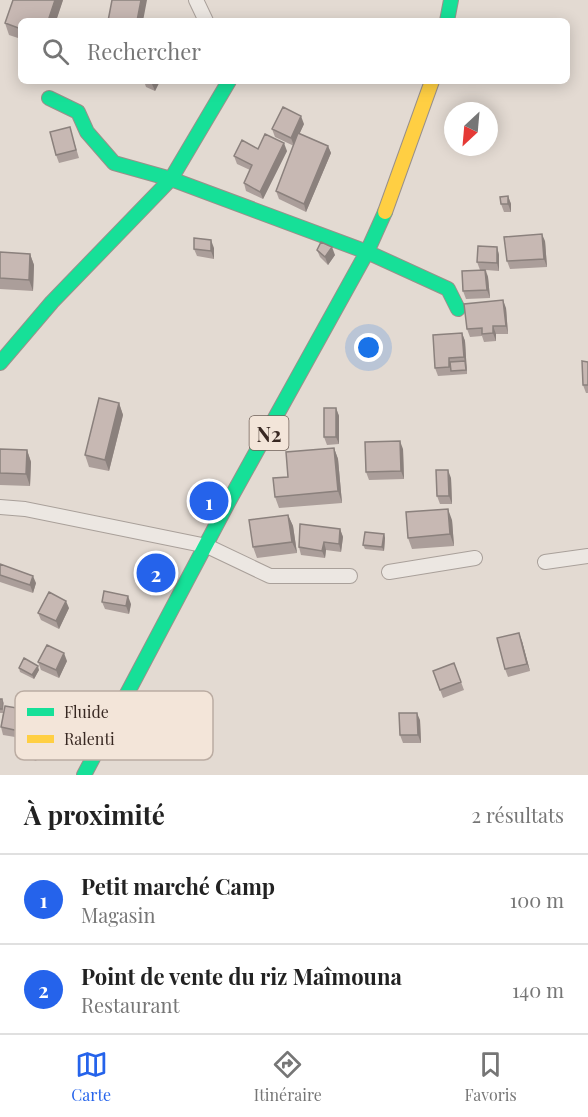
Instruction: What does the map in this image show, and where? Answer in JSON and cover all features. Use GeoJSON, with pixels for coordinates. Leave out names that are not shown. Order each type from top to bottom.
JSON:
{"type":"FeatureCollection","features":[{"type":"Feature","properties":{"kind":"main road"},"geometry":{"type":"LineString","coordinates":[[448,18],[451,0]]}},
{"type":"Feature","properties":{"kind":"main road"},"geometry":{"type":"LineString","coordinates":[[0,363],[52,302],[171,179],[227,84]]}},
{"type":"Feature","properties":{"kind":"main road","name":"N2"},"geometry":{"type":"LineString","coordinates":[[129,691],[367,252],[392,198],[431,84]]}},
{"type":"Feature","properties":{"kind":"main road"},"geometry":{"type":"LineString","coordinates":[[50,98],[78,112],[87,132],[114,163],[171,179],[367,252],[447,290],[458,309]]}},
{"type":"Feature","properties":{"kind":"main road","name":"N2"},"geometry":{"type":"LineString","coordinates":[[84,775],[92,760]]}},
{"type":"Feature","properties":{"kind":"street"},"geometry":{"type":"LineString","coordinates":[[196,0],[205,18]]}},
{"type":"Feature","properties":{"kind":"street"},"geometry":{"type":"LineString","coordinates":[[52,302],[58,315]]}},
{"type":"Feature","properties":{"kind":"street"},"geometry":{"type":"LineString","coordinates":[[0,507],[25,509],[207,546],[270,576],[350,576]]}},
{"type":"Feature","properties":{"kind":"street"},"geometry":{"type":"LineString","coordinates":[[545,562],[588,555]]}},
{"type":"Feature","properties":{"kind":"street"},"geometry":{"type":"LineString","coordinates":[[389,572],[475,558]]}},
{"type":"Feature","properties":{"kind":"building"},"geometry":{"type":"Polygon","coordinates":[[[13,0],[55,0],[49,18],[18,18],[18,28],[5,23],[13,0]]]}},
{"type":"Feature","properties":{"kind":"building"},"geometry":{"type":"Polygon","coordinates":[[[112,0],[141,0],[138,18],[109,18],[112,0]]]}},
{"type":"Feature","properties":{"kind":"building"},"geometry":{"type":"Polygon","coordinates":[[[283,107],[301,116],[291,138],[272,129],[283,107]]]}},
{"type":"Feature","properties":{"kind":"building"},"geometry":{"type":"Polygon","coordinates":[[[70,127],[76,150],[56,155],[50,132],[70,127]]]}},
{"type":"Feature","properties":{"kind":"building"},"geometry":{"type":"Polygon","coordinates":[[[298,133],[328,146],[304,204],[276,191],[298,133]]]}},
{"type":"Feature","properties":{"kind":"building"},"geometry":{"type":"Polygon","coordinates":[[[265,134],[284,143],[260,192],[244,183],[252,165],[234,156],[242,140],[258,149],[265,134]]]}},
{"type":"Feature","properties":{"kind":"building"},"geometry":{"type":"Polygon","coordinates":[[[508,196],[508,204],[501,204],[500,197],[508,196]]]}},
{"type":"Feature","properties":{"kind":"building"},"geometry":{"type":"Polygon","coordinates":[[[542,234],[544,259],[507,261],[504,237],[542,234]]]}},
{"type":"Feature","properties":{"kind":"building"},"geometry":{"type":"Polygon","coordinates":[[[194,238],[211,240],[211,251],[194,249],[194,238]]]}},
{"type":"Feature","properties":{"kind":"building"},"geometry":{"type":"Polygon","coordinates":[[[321,242],[332,247],[325,257],[317,250],[321,242]]]}},
{"type":"Feature","properties":{"kind":"building"},"geometry":{"type":"Polygon","coordinates":[[[478,246],[497,247],[497,263],[477,262],[478,246]]]}},
{"type":"Feature","properties":{"kind":"building"},"geometry":{"type":"Polygon","coordinates":[[[0,252],[30,254],[29,280],[0,278],[0,252]]]}},
{"type":"Feature","properties":{"kind":"building"},"geometry":{"type":"Polygon","coordinates":[[[485,270],[487,290],[463,291],[462,271],[485,270]]]}},
{"type":"Feature","properties":{"kind":"building"},"geometry":{"type":"Polygon","coordinates":[[[503,300],[506,326],[493,326],[493,333],[482,334],[482,328],[467,329],[464,304],[503,300]]]}},
{"type":"Feature","properties":{"kind":"building"},"geometry":{"type":"Polygon","coordinates":[[[462,333],[464,357],[449,358],[449,367],[435,368],[433,335],[462,333]]]}},
{"type":"Feature","properties":{"kind":"building"},"geometry":{"type":"Polygon","coordinates":[[[465,361],[466,370],[451,371],[450,362],[465,361]]]}},
{"type":"Feature","properties":{"kind":"building"},"geometry":{"type":"Polygon","coordinates":[[[582,361],[588,362],[588,385],[583,385],[582,361]]]}},
{"type":"Feature","properties":{"kind":"building"},"geometry":{"type":"Polygon","coordinates":[[[99,398],[119,403],[105,460],[85,455],[99,398]]]}},
{"type":"Feature","properties":{"kind":"building"},"geometry":{"type":"Polygon","coordinates":[[[324,408],[336,408],[336,437],[324,437],[324,408]]]}},
{"type":"Feature","properties":{"kind":"building"},"geometry":{"type":"Polygon","coordinates":[[[400,441],[401,471],[366,472],[365,442],[400,441]]]}},
{"type":"Feature","properties":{"kind":"building"},"geometry":{"type":"Polygon","coordinates":[[[334,448],[338,491],[275,497],[273,478],[288,477],[286,452],[334,448]]]}},
{"type":"Feature","properties":{"kind":"building"},"geometry":{"type":"Polygon","coordinates":[[[0,449],[27,450],[26,474],[0,473],[0,449]]]}},
{"type":"Feature","properties":{"kind":"building"},"geometry":{"type":"Polygon","coordinates":[[[436,470],[448,470],[449,496],[437,496],[436,470]]]}},
{"type":"Feature","properties":{"kind":"building"},"geometry":{"type":"Polygon","coordinates":[[[448,509],[450,534],[408,538],[406,512],[448,509]]]}},
{"type":"Feature","properties":{"kind":"building"},"geometry":{"type":"Polygon","coordinates":[[[288,515],[292,542],[253,547],[249,520],[288,515]]]}},
{"type":"Feature","properties":{"kind":"building"},"geometry":{"type":"Polygon","coordinates":[[[300,524],[340,529],[339,544],[324,542],[322,551],[299,547],[300,524]]]}},
{"type":"Feature","properties":{"kind":"building"},"geometry":{"type":"Polygon","coordinates":[[[365,532],[384,534],[382,547],[363,545],[365,532]]]}},
{"type":"Feature","properties":{"kind":"building"},"geometry":{"type":"Polygon","coordinates":[[[0,564],[33,576],[30,585],[0,575],[0,564]]]}},
{"type":"Feature","properties":{"kind":"building"},"geometry":{"type":"Polygon","coordinates":[[[104,591],[128,596],[126,606],[102,602],[104,591]]]}},
{"type":"Feature","properties":{"kind":"building"},"geometry":{"type":"Polygon","coordinates":[[[49,592],[66,601],[56,621],[38,613],[49,592]]]}},
{"type":"Feature","properties":{"kind":"building"},"geometry":{"type":"Polygon","coordinates":[[[519,633],[527,664],[505,669],[497,638],[519,633]]]}},
{"type":"Feature","properties":{"kind":"building"},"geometry":{"type":"Polygon","coordinates":[[[47,645],[64,653],[56,670],[38,662],[47,645]]]}},
{"type":"Feature","properties":{"kind":"building"},"geometry":{"type":"Polygon","coordinates":[[[24,658],[38,666],[32,675],[19,668],[24,658]]]}},
{"type":"Feature","properties":{"kind":"building"},"geometry":{"type":"Polygon","coordinates":[[[454,663],[461,682],[440,690],[433,671],[454,663]]]}},
{"type":"Feature","properties":{"kind":"building"},"geometry":{"type":"Polygon","coordinates":[[[5,706],[15,708],[15,730],[1,727],[5,706]]]}},
{"type":"Feature","properties":{"kind":"building"},"geometry":{"type":"Polygon","coordinates":[[[399,713],[417,713],[418,735],[400,735],[399,713]]]}},
{"type":"Feature","properties":{"kind":"traffic: fast"},"geometry":{"type":"LineString","coordinates":[[448,18],[451,0]]}},
{"type":"Feature","properties":{"kind":"traffic: fast"},"geometry":{"type":"LineString","coordinates":[[227,84],[171,179],[367,252],[448,289],[458,309]]}},
{"type":"Feature","properties":{"kind":"traffic: fast"},"geometry":{"type":"LineString","coordinates":[[0,363],[52,302],[171,179],[114,163],[87,132],[78,112],[49,98]]}},
{"type":"Feature","properties":{"kind":"traffic: fast"},"geometry":{"type":"LineString","coordinates":[[128,691],[229,501],[367,252],[385,212]]}},
{"type":"Feature","properties":{"kind":"traffic: fast"},"geometry":{"type":"LineString","coordinates":[[84,775],[92,760]]}},
{"type":"Feature","properties":{"kind":"traffic: slow"},"geometry":{"type":"LineString","coordinates":[[385,212],[431,84]]}},
{"type":"Feature","properties":{"kind":"place","name":"Petit marché Camp"},"geometry":{"type":"Point","coordinates":[209,501]}},
{"type":"Feature","properties":{"kind":"place","name":"Point de vente du riz Maîmouna"},"geometry":{"type":"Point","coordinates":[156,573]}}]}
